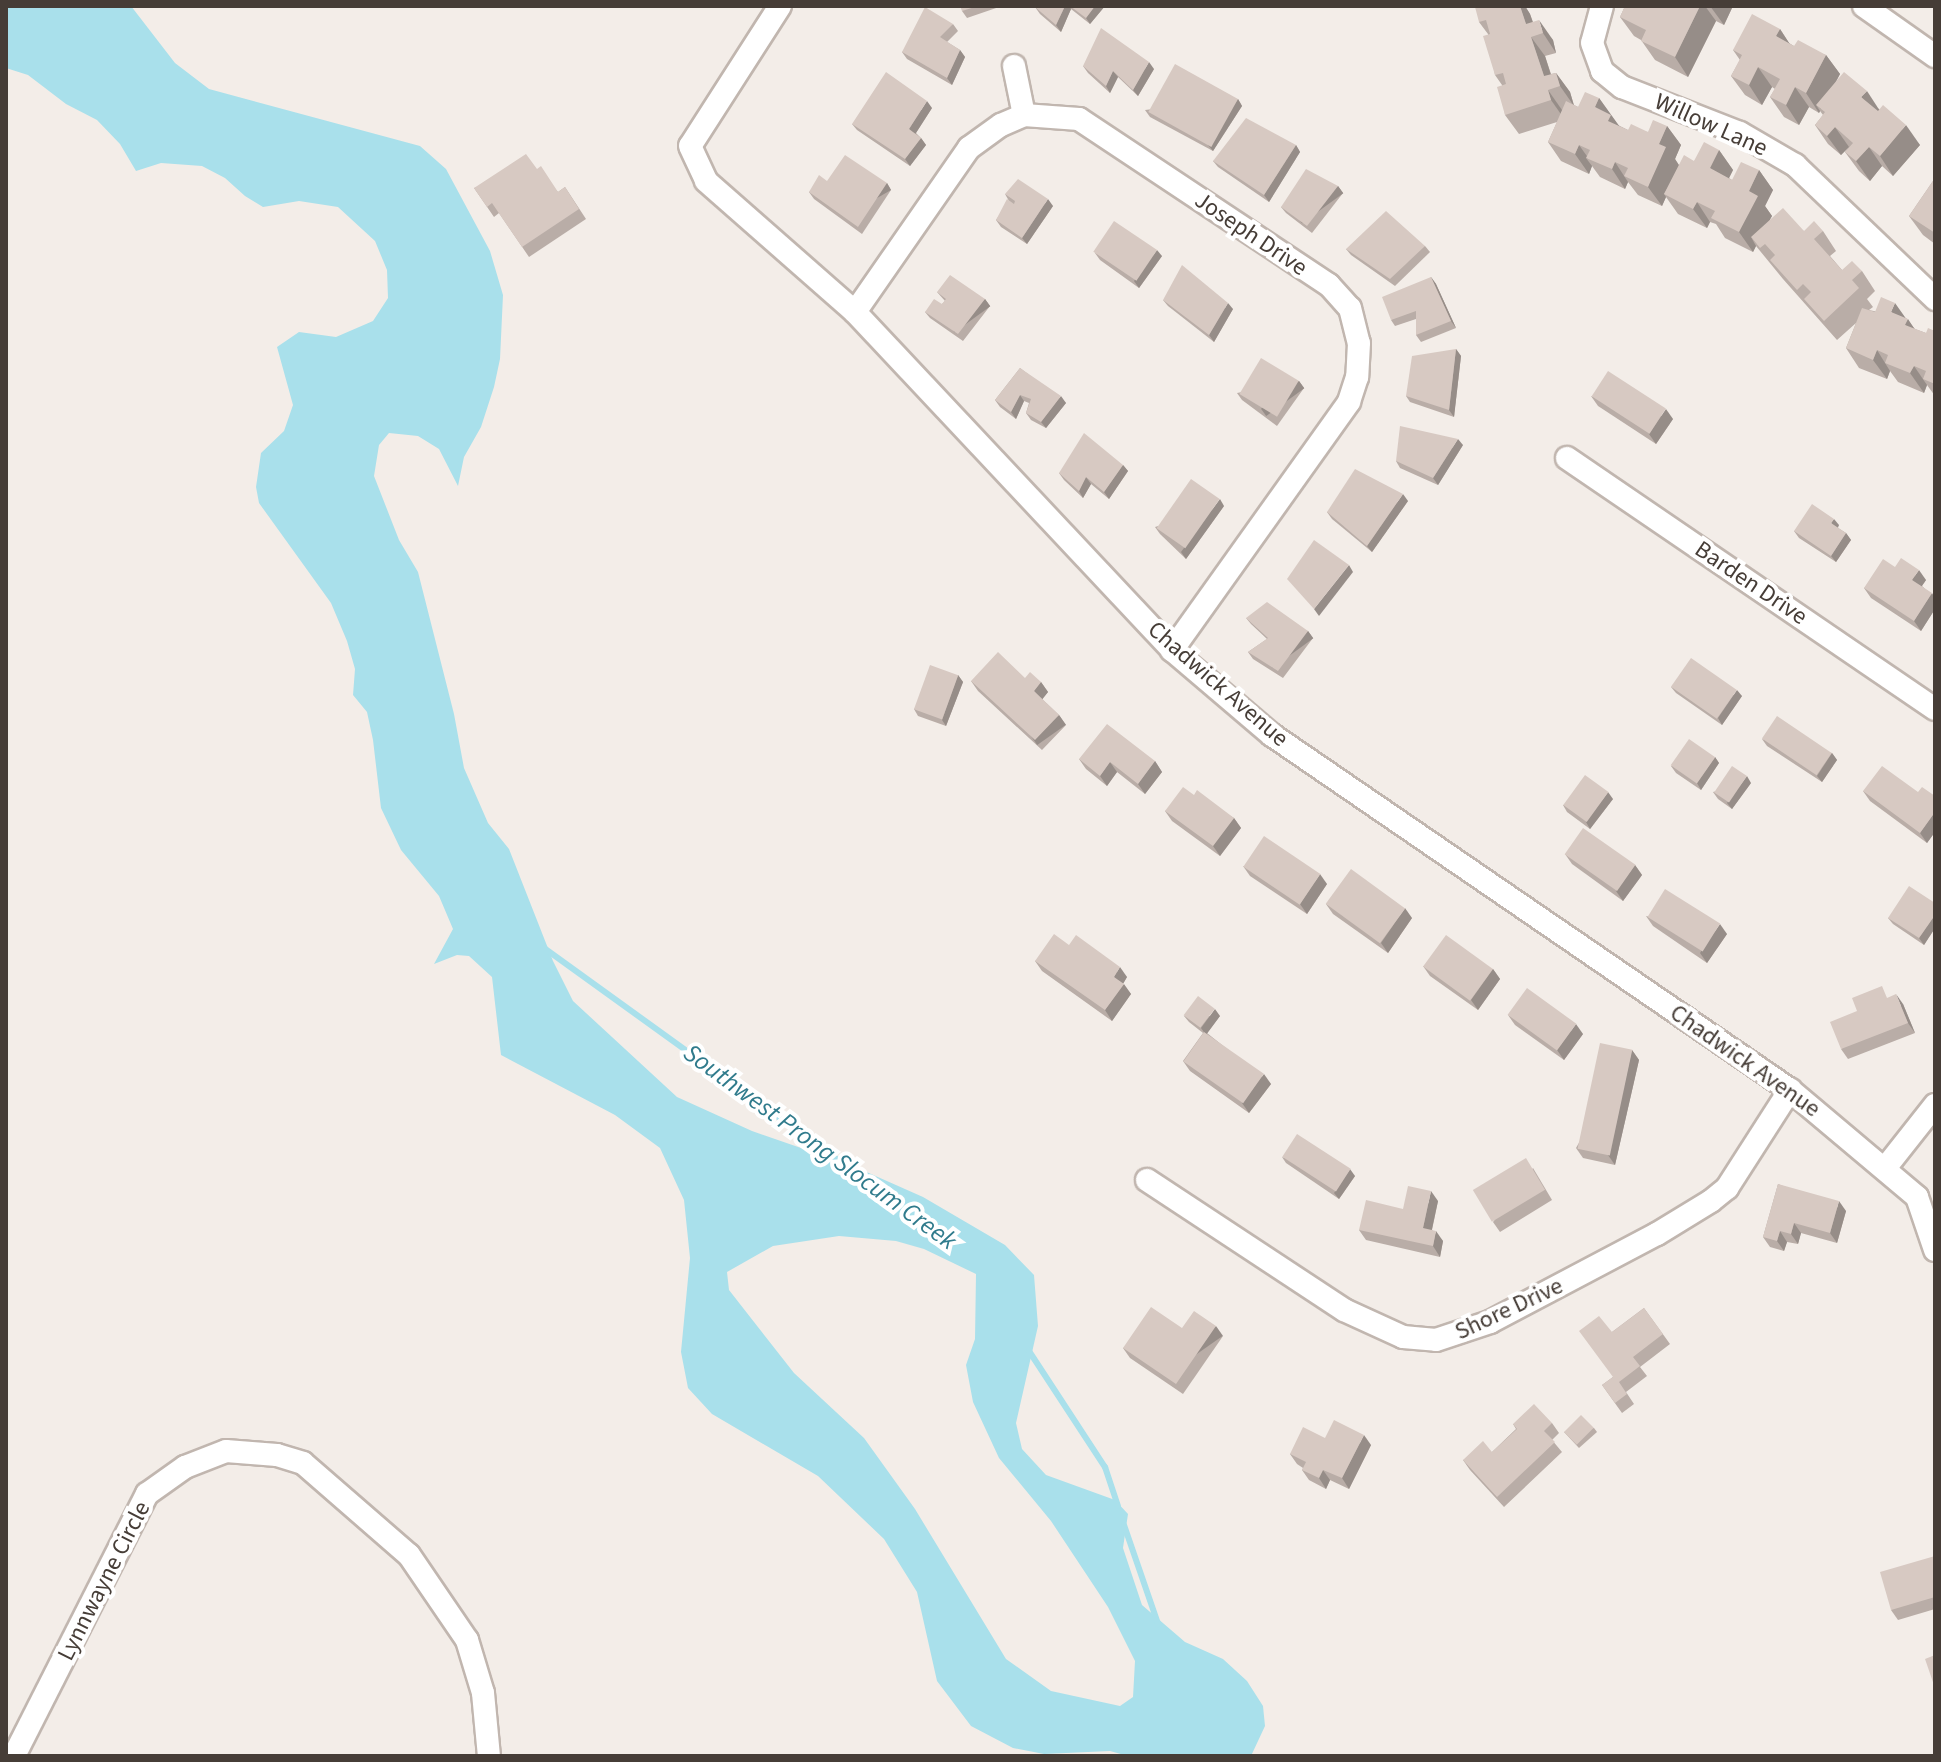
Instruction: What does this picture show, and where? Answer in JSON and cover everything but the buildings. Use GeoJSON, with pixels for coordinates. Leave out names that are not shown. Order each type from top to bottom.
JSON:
{"type":"FeatureCollection","features":[{"type":"Feature","properties":{"kind":"street","name":"Chadwick Avenue"},"geometry":{"type":"LineString","coordinates":[[780,6],[690,146],[706,181],[855,312],[1172,650],[1272,735],[1790,1090],[1886,1167],[1917,1197],[1935,1250]]}},
{"type":"Feature","properties":{"kind":"street","name":"Willow Lane"},"geometry":{"type":"LineString","coordinates":[[1602,6],[1592,43],[1602,71],[1622,87],[1740,133],[1795,165],[1935,299]]}},
{"type":"Feature","properties":{"kind":"street"},"geometry":{"type":"LineString","coordinates":[[1876,9],[1935,56]]}},
{"type":"Feature","properties":{"kind":"street"},"geometry":{"type":"LineString","coordinates":[[855,312],[969,148],[1001,125],[1024,115],[1014,66]]}},
{"type":"Feature","properties":{"kind":"street","name":"Joseph Drive"},"geometry":{"type":"LineString","coordinates":[[1024,115],[1079,119],[1329,285],[1350,308],[1359,343],[1357,377],[1349,402],[1172,650]]}},
{"type":"Feature","properties":{"kind":"street","name":"Barden Drive"},"geometry":{"type":"LineString","coordinates":[[1567,458],[1935,709]]}},
{"type":"Feature","properties":{"kind":"street","name":"Shore Drive"},"geometry":{"type":"LineString","coordinates":[[1147,1180],[1368,1323],[1403,1337],[1436,1340],[1490,1322],[1657,1234],[1711,1201],[1727,1188],[1790,1090]]}},
{"type":"Feature","properties":{"kind":"street"},"geometry":{"type":"LineString","coordinates":[[1886,1167],[1935,1105]]}},
{"type":"Feature","properties":{"kind":"street","name":"Lynnwayne Circle"},"geometry":{"type":"LineString","coordinates":[[14,1756],[147,1494],[185,1467],[226,1451],[277,1455],[303,1463],[409,1555],[467,1640],[483,1693],[489,1756]]}},
{"type":"Feature","properties":{"kind":"water"},"geometry":{"type":"Polygon","coordinates":[[[6,6],[131,6],[175,63],[209,89],[420,146],[446,169],[490,251],[503,295],[500,359],[494,387],[481,427],[464,457],[458,486],[439,449],[418,436],[389,433],[379,445],[374,476],[399,540],[418,572],[454,714],[464,768],[488,823],[509,849],[553,961],[573,1001],[677,1097],[752,1131],[853,1166],[923,1197],[1005,1245],[1034,1275],[1038,1326],[1016,1423],[1022,1449],[1046,1475],[1115,1500],[1128,1514],[1123,1548],[1142,1605],[1185,1642],[1223,1659],[1247,1681],[1263,1706],[1265,1726],[1251,1756],[1128,1756],[1110,1751],[1044,1754],[1013,1748],[971,1726],[937,1681],[917,1592],[884,1539],[818,1476],[712,1414],[688,1388],[681,1352],[690,1258],[684,1200],[660,1148],[615,1115],[501,1055],[492,977],[469,956],[457,955],[434,964],[453,929],[439,896],[401,850],[381,808],[373,740],[367,712],[353,695],[355,669],[347,641],[331,603],[259,503],[256,487],[261,453],[284,431],[293,405],[277,347],[299,332],[336,337],[373,321],[388,298],[387,270],[375,241],[338,207],[299,201],[263,207],[225,178],[202,166],[161,163],[136,171],[120,144],[97,120],[66,104],[28,75],[6,68],[6,6]],[[839,1236],[773,1246],[727,1272],[729,1290],[794,1373],[864,1438],[915,1509],[1006,1659],[1051,1691],[1120,1706],[1133,1697],[1135,1661],[1108,1607],[1051,1521],[999,1458],[973,1402],[966,1365],[975,1339],[976,1274],[924,1249],[896,1241],[839,1236]]]}},
{"type":"Feature","properties":{"kind":"waterway","name":"Southwest Prong Slocum Creek"},"geometry":{"type":"LineString","coordinates":[[544,948],[843,1164]]}},
{"type":"Feature","properties":{"kind":"waterway","name":"Southwest Prong Slocum Creek"},"geometry":{"type":"LineString","coordinates":[[1029,1351],[1105,1467],[1118,1506]]}},
{"type":"Feature","properties":{"kind":"waterway","name":"Southwest Prong Slocum Creek"},"geometry":{"type":"LineString","coordinates":[[1124,1525],[1158,1624]]}}]}
